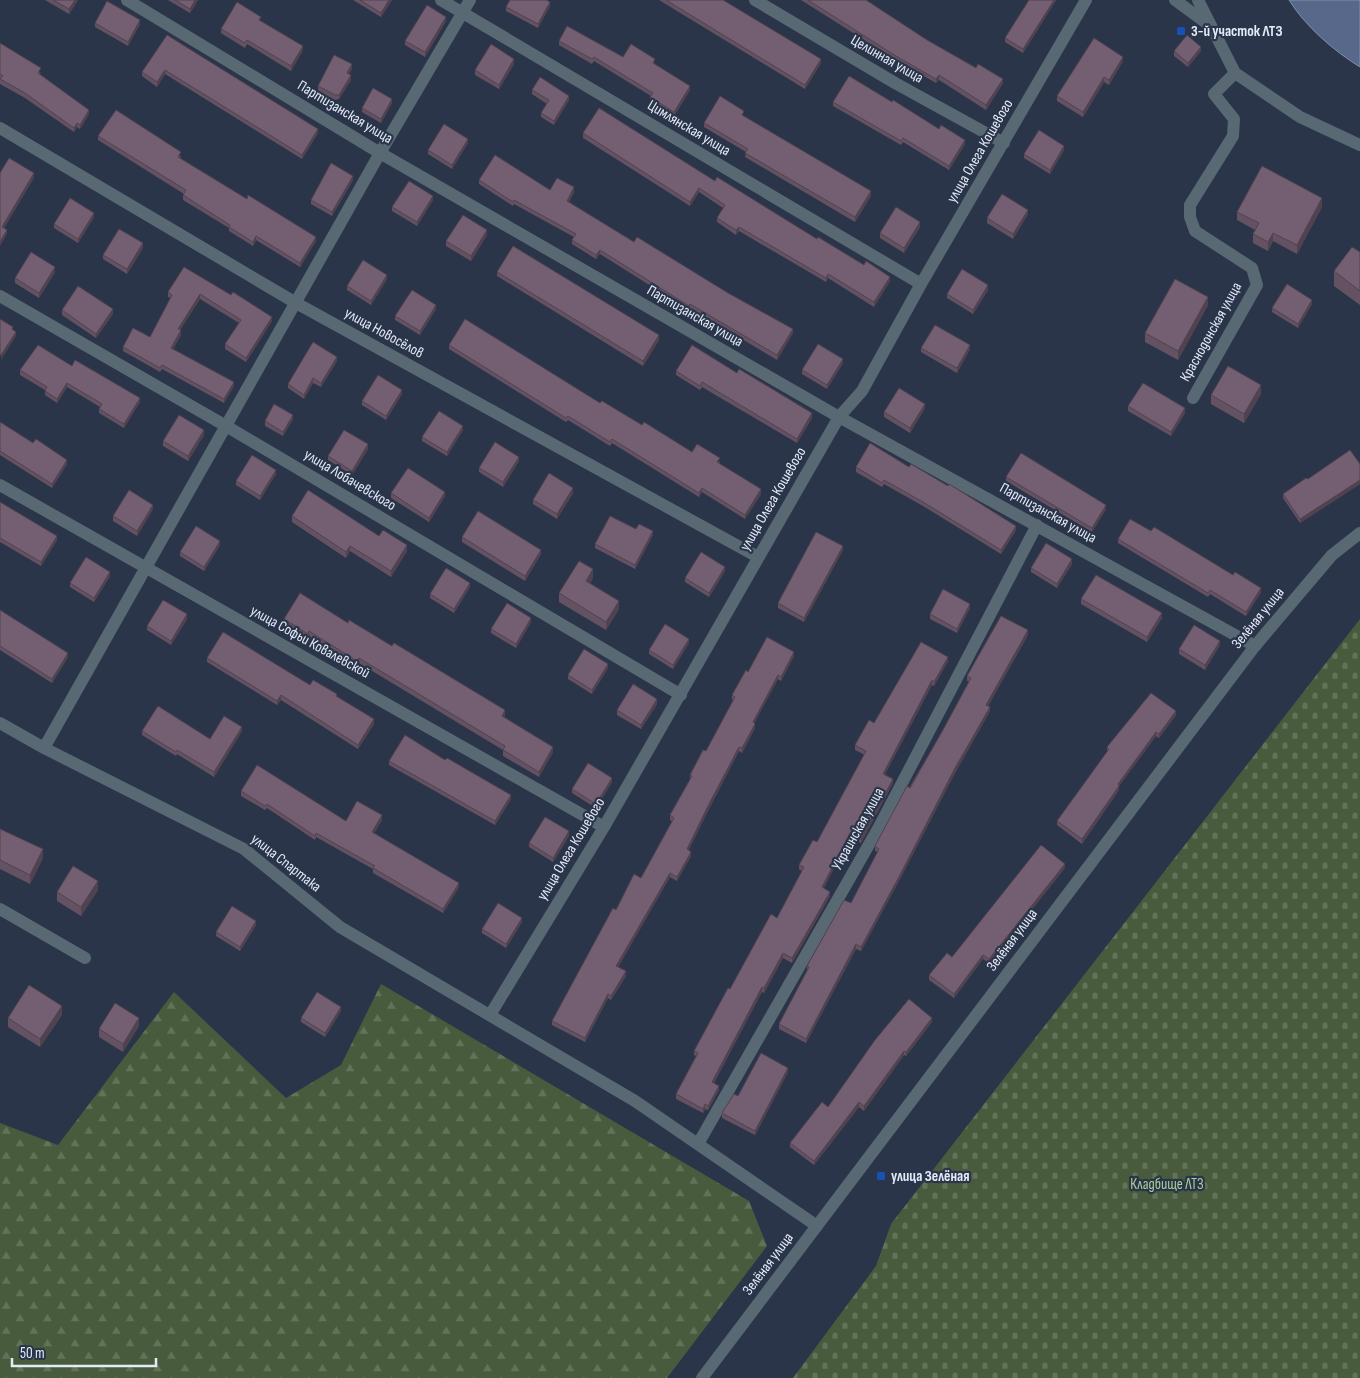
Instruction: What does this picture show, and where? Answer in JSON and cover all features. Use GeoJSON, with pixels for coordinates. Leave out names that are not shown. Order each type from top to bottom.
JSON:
{"type":"FeatureCollection","features":[{"type":"Feature","properties":{"kind":"street","name":"Партизанская улица"},"geometry":{"type":"LineString","coordinates":[[127,0],[380,153],[839,417],[1255,646]]}},
{"type":"Feature","properties":{"kind":"street","name":"Цимлянская улица"},"geometry":{"type":"LineString","coordinates":[[441,0],[921,284]]}},
{"type":"Feature","properties":{"kind":"street"},"geometry":{"type":"LineString","coordinates":[[44,748],[380,153],[470,0]]}},
{"type":"Feature","properties":{"kind":"street","name":"Целинная улица"},"geometry":{"type":"LineString","coordinates":[[756,0],[894,83],[1004,143]]}},
{"type":"Feature","properties":{"kind":"street","name":"улица Олега Кошевого"},"geometry":{"type":"LineString","coordinates":[[490,1015],[604,827],[839,417],[862,391],[921,284],[1086,0]]}},
{"type":"Feature","properties":{"kind":"street"},"geometry":{"type":"LineString","coordinates":[[1175,0],[1210,25]]}},
{"type":"Feature","properties":{"kind":"street"},"geometry":{"type":"LineString","coordinates":[[1198,0],[1235,73],[1300,117],[1360,145]]}},
{"type":"Feature","properties":{"kind":"street","name":"Краснодонская улица"},"geometry":{"type":"LineString","coordinates":[[1193,398],[1256,284],[1252,268],[1195,231],[1190,217],[1190,205],[1232,136],[1234,119],[1214,94],[1235,73]]}},
{"type":"Feature","properties":{"kind":"street","name":"улица Новосёлов"},"geometry":{"type":"LineString","coordinates":[[0,128],[296,303],[758,557]]}},
{"type":"Feature","properties":{"kind":"street","name":"улица Лобачевского"},"geometry":{"type":"LineString","coordinates":[[0,296],[226,426],[681,695]]}},
{"type":"Feature","properties":{"kind":"street","name":"улица Софьи Ковалевской"},"geometry":{"type":"LineString","coordinates":[[0,485],[604,827]]}},
{"type":"Feature","properties":{"kind":"street","name":"Украинская улица"},"geometry":{"type":"LineString","coordinates":[[698,1144],[879,827],[1037,525]]}},
{"type":"Feature","properties":{"kind":"street","name":"Зелёная улица"},"geometry":{"type":"LineString","coordinates":[[702,1378],[1255,646],[1332,555],[1360,533]]}},
{"type":"Feature","properties":{"kind":"street","name":"улица Спартака"},"geometry":{"type":"LineString","coordinates":[[0,724],[244,849],[340,926],[635,1101],[817,1226]]}},
{"type":"Feature","properties":{"kind":"street"},"geometry":{"type":"LineString","coordinates":[[0,909],[85,958]]}},
{"type":"Feature","properties":{"kind":"green space","name":"Кладбище ЛТЗ"},"geometry":{"type":"Polygon","coordinates":[[[1360,619],[1360,1378],[793,1378],[876,1266],[891,1224],[1360,619]]]}},
{"type":"Feature","properties":{"kind":"green space"},"geometry":{"type":"Polygon","coordinates":[[[381,984],[749,1201],[767,1246],[667,1378],[0,1378],[0,1123],[58,1145],[174,992],[286,1098],[341,1065],[381,984]]]}},
{"type":"Feature","properties":{"kind":"water"},"geometry":{"type":"Polygon","coordinates":[[[1289,0],[1360,0],[1360,67],[1321,37],[1303,19],[1289,0]]]}},
{"type":"Feature","properties":{"kind":"building"},"geometry":{"type":"Polygon","coordinates":[[[53,0],[75,0],[69,9],[53,0]]]}},
{"type":"Feature","properties":{"kind":"building"},"geometry":{"type":"Polygon","coordinates":[[[175,0],[195,0],[190,9],[175,0]]]}},
{"type":"Feature","properties":{"kind":"building"},"geometry":{"type":"Polygon","coordinates":[[[360,0],[389,0],[381,13],[360,0]]]}},
{"type":"Feature","properties":{"kind":"building"},"geometry":{"type":"Polygon","coordinates":[[[510,0],[546,0],[550,2],[538,24],[506,7],[510,0]]]}},
{"type":"Feature","properties":{"kind":"building"},"geometry":{"type":"Polygon","coordinates":[[[666,0],[723,0],[821,59],[805,85],[666,0]]]}},
{"type":"Feature","properties":{"kind":"building"},"geometry":{"type":"Polygon","coordinates":[[[808,0],[866,0],[927,40],[976,68],[978,64],[1003,79],[986,105],[939,75],[936,79],[896,56],[808,0]]]}},
{"type":"Feature","properties":{"kind":"building"},"geometry":{"type":"Polygon","coordinates":[[[1029,0],[1054,0],[1023,49],[1005,38],[1029,0]]]}},
{"type":"Feature","properties":{"kind":"building"},"geometry":{"type":"Polygon","coordinates":[[[107,1],[140,20],[128,42],[95,23],[107,1]]]}},
{"type":"Feature","properties":{"kind":"building"},"geometry":{"type":"Polygon","coordinates":[[[237,2],[261,17],[259,20],[303,46],[291,66],[247,40],[245,43],[221,29],[237,2]]]}},
{"type":"Feature","properties":{"kind":"building"},"geometry":{"type":"Polygon","coordinates":[[[427,5],[446,17],[425,52],[405,41],[427,5]]]}},
{"type":"Feature","properties":{"kind":"building"},"geometry":{"type":"Polygon","coordinates":[[[567,26],[623,57],[631,44],[655,59],[653,63],[690,86],[674,112],[650,97],[653,93],[594,57],[592,59],[559,41],[567,26]]]}},
{"type":"Feature","properties":{"kind":"building"},"geometry":{"type":"Polygon","coordinates":[[[167,35],[318,129],[302,155],[165,70],[157,82],[142,72],[167,35]]]}},
{"type":"Feature","properties":{"kind":"building"},"geometry":{"type":"Polygon","coordinates":[[[1187,35],[1201,47],[1188,63],[1174,51],[1187,35]]]}},
{"type":"Feature","properties":{"kind":"building"},"geometry":{"type":"Polygon","coordinates":[[[1094,38],[1123,57],[1109,80],[1104,77],[1083,112],[1057,96],[1094,38]]]}},
{"type":"Feature","properties":{"kind":"building"},"geometry":{"type":"Polygon","coordinates":[[[0,43],[41,68],[38,73],[89,110],[80,125],[77,123],[74,128],[25,93],[0,79],[3,76],[0,74],[0,43]]]}},
{"type":"Feature","properties":{"kind":"building"},"geometry":{"type":"Polygon","coordinates":[[[491,44],[514,59],[499,85],[475,70],[491,44]]]}},
{"type":"Feature","properties":{"kind":"building"},"geometry":{"type":"Polygon","coordinates":[[[334,55],[352,64],[347,73],[351,75],[339,95],[335,95],[318,86],[334,55]]]}},
{"type":"Feature","properties":{"kind":"building"},"geometry":{"type":"Polygon","coordinates":[[[849,76],[892,102],[893,100],[939,129],[941,125],[965,140],[949,166],[903,138],[901,141],[833,102],[849,76]]]}},
{"type":"Feature","properties":{"kind":"building"},"geometry":{"type":"Polygon","coordinates":[[[540,77],[569,96],[554,121],[541,113],[549,100],[532,90],[540,77]]]}},
{"type":"Feature","properties":{"kind":"building"},"geometry":{"type":"Polygon","coordinates":[[[373,88],[392,99],[381,119],[362,108],[373,88]]]}},
{"type":"Feature","properties":{"kind":"building"},"geometry":{"type":"Polygon","coordinates":[[[720,96],[744,111],[742,115],[871,191],[855,217],[745,153],[748,149],[704,123],[720,96]]]}},
{"type":"Feature","properties":{"kind":"building"},"geometry":{"type":"Polygon","coordinates":[[[599,108],[715,181],[717,177],[817,239],[818,237],[864,265],[866,261],[890,277],[874,302],[828,274],[826,278],[739,227],[736,230],[717,218],[725,205],[699,188],[690,202],[583,133],[599,108]]]}},
{"type":"Feature","properties":{"kind":"building"},"geometry":{"type":"Polygon","coordinates":[[[116,110],[181,152],[178,157],[247,199],[248,195],[316,237],[300,263],[256,236],[253,242],[229,227],[230,225],[183,195],[186,190],[98,136],[116,110]]]}},
{"type":"Feature","properties":{"kind":"building"},"geometry":{"type":"Polygon","coordinates":[[[444,124],[468,139],[452,165],[428,150],[444,124]]]}},
{"type":"Feature","properties":{"kind":"building"},"geometry":{"type":"Polygon","coordinates":[[[1039,130],[1064,146],[1050,170],[1024,154],[1039,130]]]}},
{"type":"Feature","properties":{"kind":"building"},"geometry":{"type":"Polygon","coordinates":[[[495,155],[550,190],[557,178],[574,187],[567,201],[634,242],[637,237],[728,293],[793,329],[777,355],[690,304],[689,306],[600,250],[596,255],[572,240],[576,234],[514,200],[513,202],[479,180],[495,155]]]}},
{"type":"Feature","properties":{"kind":"building"},"geometry":{"type":"Polygon","coordinates":[[[9,158],[34,173],[2,227],[7,230],[0,242],[0,173],[9,158]]]}},
{"type":"Feature","properties":{"kind":"building"},"geometry":{"type":"Polygon","coordinates":[[[331,163],[353,176],[332,212],[311,200],[331,163]]]}},
{"type":"Feature","properties":{"kind":"building"},"geometry":{"type":"Polygon","coordinates":[[[1262,166],[1322,198],[1297,245],[1273,233],[1268,242],[1253,234],[1259,223],[1237,212],[1262,166]]]}},
{"type":"Feature","properties":{"kind":"building"},"geometry":{"type":"Polygon","coordinates":[[[409,181],[433,196],[417,222],[392,207],[409,181]]]}},
{"type":"Feature","properties":{"kind":"building"},"geometry":{"type":"Polygon","coordinates":[[[1002,194],[1028,210],[1013,234],[987,218],[1002,194]]]}},
{"type":"Feature","properties":{"kind":"building"},"geometry":{"type":"Polygon","coordinates":[[[70,198],[94,213],[78,239],[54,224],[70,198]]]}},
{"type":"Feature","properties":{"kind":"building"},"geometry":{"type":"Polygon","coordinates":[[[896,207],[920,222],[904,248],[880,233],[896,207]]]}},
{"type":"Feature","properties":{"kind":"building"},"geometry":{"type":"Polygon","coordinates":[[[463,215],[487,230],[471,256],[446,241],[463,215]]]}},
{"type":"Feature","properties":{"kind":"building"},"geometry":{"type":"Polygon","coordinates":[[[119,229],[143,243],[127,269],[103,255],[119,229]]]}},
{"type":"Feature","properties":{"kind":"building"},"geometry":{"type":"Polygon","coordinates":[[[513,246],[659,335],[643,361],[497,272],[513,246]]]}},
{"type":"Feature","properties":{"kind":"building"},"geometry":{"type":"Polygon","coordinates":[[[1352,247],[1360,252],[1360,291],[1334,271],[1352,247]]]}},
{"type":"Feature","properties":{"kind":"building"},"geometry":{"type":"Polygon","coordinates":[[[31,252],[55,267],[39,293],[15,278],[31,252]]]}},
{"type":"Feature","properties":{"kind":"building"},"geometry":{"type":"Polygon","coordinates":[[[363,260],[387,275],[371,301],[347,286],[363,260]]]}},
{"type":"Feature","properties":{"kind":"building"},"geometry":{"type":"Polygon","coordinates":[[[184,267],[231,295],[233,292],[272,317],[246,358],[225,344],[241,320],[200,294],[178,329],[181,330],[171,348],[234,382],[224,399],[162,365],[160,368],[123,347],[133,328],[150,337],[172,295],[168,292],[184,267]]]}},
{"type":"Feature","properties":{"kind":"building"},"geometry":{"type":"Polygon","coordinates":[[[962,269],[988,285],[973,310],[947,294],[962,269]]]}},
{"type":"Feature","properties":{"kind":"building"},"geometry":{"type":"Polygon","coordinates":[[[1175,279],[1208,297],[1178,351],[1145,333],[1175,279]]]}},
{"type":"Feature","properties":{"kind":"building"},"geometry":{"type":"Polygon","coordinates":[[[1287,284],[1312,300],[1298,324],[1272,308],[1287,284]]]}},
{"type":"Feature","properties":{"kind":"building"},"geometry":{"type":"Polygon","coordinates":[[[78,286],[113,309],[96,334],[62,310],[78,286]]]}},
{"type":"Feature","properties":{"kind":"building"},"geometry":{"type":"Polygon","coordinates":[[[412,290],[436,305],[420,331],[395,316],[412,290]]]}},
{"type":"Feature","properties":{"kind":"building"},"geometry":{"type":"Polygon","coordinates":[[[0,319],[13,327],[12,329],[16,332],[1,355],[0,355],[0,319]]]}},
{"type":"Feature","properties":{"kind":"building"},"geometry":{"type":"Polygon","coordinates":[[[465,319],[600,403],[602,401],[642,425],[644,422],[692,452],[697,444],[720,458],[717,462],[761,489],[745,515],[702,488],[699,493],[612,439],[610,442],[568,416],[566,418],[449,345],[465,319]]]}},
{"type":"Feature","properties":{"kind":"building"},"geometry":{"type":"Polygon","coordinates":[[[935,325],[970,345],[957,368],[921,348],[935,325]]]}},
{"type":"Feature","properties":{"kind":"building"},"geometry":{"type":"Polygon","coordinates":[[[313,342],[337,357],[321,383],[313,378],[304,395],[288,384],[313,342]]]}},
{"type":"Feature","properties":{"kind":"building"},"geometry":{"type":"Polygon","coordinates":[[[818,344],[843,359],[827,385],[802,370],[818,344]]]}},
{"type":"Feature","properties":{"kind":"building"},"geometry":{"type":"Polygon","coordinates":[[[38,345],[72,366],[75,360],[140,398],[124,424],[99,409],[102,404],[67,383],[57,399],[45,391],[47,387],[20,370],[38,345]]]}},
{"type":"Feature","properties":{"kind":"building"},"geometry":{"type":"Polygon","coordinates":[[[692,345],[737,373],[739,369],[812,413],[797,439],[702,382],[700,386],[676,371],[692,345]]]}},
{"type":"Feature","properties":{"kind":"building"},"geometry":{"type":"Polygon","coordinates":[[[1228,366],[1261,385],[1244,414],[1211,395],[1228,366]]]}},
{"type":"Feature","properties":{"kind":"building"},"geometry":{"type":"Polygon","coordinates":[[[378,375],[402,390],[386,416],[362,401],[378,375]]]}},
{"type":"Feature","properties":{"kind":"building"},"geometry":{"type":"Polygon","coordinates":[[[1143,383],[1185,408],[1171,432],[1128,406],[1143,383]]]}},
{"type":"Feature","properties":{"kind":"building"},"geometry":{"type":"Polygon","coordinates":[[[899,388],[925,404],[910,428],[884,412],[899,388]]]}},
{"type":"Feature","properties":{"kind":"building"},"geometry":{"type":"Polygon","coordinates":[[[274,404],[293,415],[283,432],[265,421],[274,404]]]}},
{"type":"Feature","properties":{"kind":"building"},"geometry":{"type":"Polygon","coordinates":[[[439,411],[463,426],[447,452],[422,437],[439,411]]]}},
{"type":"Feature","properties":{"kind":"building"},"geometry":{"type":"Polygon","coordinates":[[[179,415],[204,430],[188,456],[163,441],[179,415]]]}},
{"type":"Feature","properties":{"kind":"building"},"geometry":{"type":"Polygon","coordinates":[[[0,422],[33,443],[36,439],[67,460],[52,484],[0,451],[0,422]]]}},
{"type":"Feature","properties":{"kind":"building"},"geometry":{"type":"Polygon","coordinates":[[[344,430],[368,444],[352,471],[328,456],[344,430]]]}},
{"type":"Feature","properties":{"kind":"building"},"geometry":{"type":"Polygon","coordinates":[[[495,442],[519,457],[503,482],[479,468],[495,442]]]}},
{"type":"Feature","properties":{"kind":"building"},"geometry":{"type":"Polygon","coordinates":[[[870,443],[909,467],[911,464],[948,486],[949,484],[1016,526],[1001,550],[923,502],[884,480],[882,483],[856,467],[870,443]]]}},
{"type":"Feature","properties":{"kind":"building"},"geometry":{"type":"Polygon","coordinates":[[[1350,450],[1360,464],[1360,480],[1300,519],[1283,494],[1350,450]]]}},
{"type":"Feature","properties":{"kind":"building"},"geometry":{"type":"Polygon","coordinates":[[[1021,453],[1106,505],[1092,528],[1006,477],[1021,453]]]}},
{"type":"Feature","properties":{"kind":"building"},"geometry":{"type":"Polygon","coordinates":[[[252,455],[276,470],[260,496],[236,481],[252,455]]]}},
{"type":"Feature","properties":{"kind":"building"},"geometry":{"type":"Polygon","coordinates":[[[408,468],[445,492],[429,518],[391,493],[408,468]]]}},
{"type":"Feature","properties":{"kind":"building"},"geometry":{"type":"Polygon","coordinates":[[[549,473],[573,488],[557,514],[533,500],[549,473]]]}},
{"type":"Feature","properties":{"kind":"building"},"geometry":{"type":"Polygon","coordinates":[[[129,490],[153,505],[137,531],[113,516],[129,490]]]}},
{"type":"Feature","properties":{"kind":"building"},"geometry":{"type":"Polygon","coordinates":[[[308,490],[379,536],[383,530],[407,545],[391,571],[350,546],[346,552],[292,516],[308,490]]]}},
{"type":"Feature","properties":{"kind":"building"},"geometry":{"type":"Polygon","coordinates":[[[0,502],[57,536],[41,562],[0,538],[0,502]]]}},
{"type":"Feature","properties":{"kind":"building"},"geometry":{"type":"Polygon","coordinates":[[[478,511],[541,550],[525,576],[462,537],[478,511]]]}},
{"type":"Feature","properties":{"kind":"building"},"geometry":{"type":"Polygon","coordinates":[[[610,516],[636,529],[639,524],[653,531],[635,565],[595,544],[610,516]]]}},
{"type":"Feature","properties":{"kind":"building"},"geometry":{"type":"Polygon","coordinates":[[[1130,519],[1151,531],[1154,527],[1233,575],[1235,572],[1261,588],[1246,612],[1210,590],[1208,593],[1118,539],[1130,519]]]}},
{"type":"Feature","properties":{"kind":"building"},"geometry":{"type":"Polygon","coordinates":[[[196,526],[220,541],[204,567],[180,552],[196,526]]]}},
{"type":"Feature","properties":{"kind":"building"},"geometry":{"type":"Polygon","coordinates":[[[816,532],[843,546],[804,618],[778,603],[816,532]]]}},
{"type":"Feature","properties":{"kind":"building"},"geometry":{"type":"Polygon","coordinates":[[[1046,543],[1072,559],[1057,584],[1031,568],[1046,543]]]}},
{"type":"Feature","properties":{"kind":"building"},"geometry":{"type":"Polygon","coordinates":[[[701,552],[725,567],[709,593],[685,578],[701,552]]]}},
{"type":"Feature","properties":{"kind":"building"},"geometry":{"type":"Polygon","coordinates":[[[86,557],[110,572],[94,598],[70,583],[86,557]]]}},
{"type":"Feature","properties":{"kind":"building"},"geometry":{"type":"Polygon","coordinates":[[[579,561],[593,569],[586,581],[619,601],[606,622],[559,593],[579,561]]]}},
{"type":"Feature","properties":{"kind":"building"},"geometry":{"type":"Polygon","coordinates":[[[446,568],[470,583],[454,609],[430,594],[446,568]]]}},
{"type":"Feature","properties":{"kind":"building"},"geometry":{"type":"Polygon","coordinates":[[[1096,575],[1162,613],[1147,637],[1081,599],[1096,575]]]}},
{"type":"Feature","properties":{"kind":"building"},"geometry":{"type":"Polygon","coordinates":[[[943,589],[970,604],[957,629],[930,614],[943,589]]]}},
{"type":"Feature","properties":{"kind":"building"},"geometry":{"type":"Polygon","coordinates":[[[300,593],[348,623],[349,620],[392,646],[394,643],[505,710],[502,716],[553,747],[539,772],[503,750],[505,746],[359,658],[357,661],[309,631],[308,634],[284,619],[300,593]]]}},
{"type":"Feature","properties":{"kind":"building"},"geometry":{"type":"Polygon","coordinates":[[[163,600],[187,614],[171,641],[147,626],[163,600]]]}},
{"type":"Feature","properties":{"kind":"building"},"geometry":{"type":"Polygon","coordinates":[[[507,603],[531,618],[516,644],[491,629],[507,603]]]}},
{"type":"Feature","properties":{"kind":"building"},"geometry":{"type":"Polygon","coordinates":[[[0,610],[68,653],[52,679],[0,646],[0,610]]]}},
{"type":"Feature","properties":{"kind":"building"},"geometry":{"type":"Polygon","coordinates":[[[1001,616],[1028,630],[986,705],[990,707],[955,768],[861,947],[856,944],[806,1039],[779,1024],[809,967],[807,966],[844,900],[851,903],[879,849],[875,846],[907,786],[910,788],[943,730],[971,678],[967,676],[1001,616]]]}},
{"type":"Feature","properties":{"kind":"building"},"geometry":{"type":"Polygon","coordinates":[[[665,624],[689,639],[673,665],[649,650],[665,624]]]}},
{"type":"Feature","properties":{"kind":"building"},"geometry":{"type":"Polygon","coordinates":[[[1194,625],[1220,641],[1205,665],[1179,649],[1194,625]]]}},
{"type":"Feature","properties":{"kind":"building"},"geometry":{"type":"Polygon","coordinates":[[[223,632],[310,685],[313,680],[374,719],[358,745],[281,695],[277,701],[207,658],[223,632]]]}},
{"type":"Feature","properties":{"kind":"building"},"geometry":{"type":"Polygon","coordinates":[[[767,637],[794,652],[781,677],[778,675],[753,722],[755,724],[742,748],[739,747],[709,804],[687,849],[691,852],[677,877],[670,873],[616,966],[626,971],[611,996],[608,994],[585,1038],[552,1021],[613,908],[616,910],[634,874],[641,878],[674,818],[670,815],[692,776],[690,775],[703,750],[706,751],[735,697],[732,695],[746,670],[748,672],[767,637]]]}},
{"type":"Feature","properties":{"kind":"building"},"geometry":{"type":"Polygon","coordinates":[[[921,642],[948,657],[934,682],[932,680],[883,774],[893,779],[861,839],[850,833],[822,887],[830,892],[792,958],[783,953],[764,988],[762,987],[712,1082],[719,1086],[708,1106],[705,1104],[703,1109],[676,1094],[698,1053],[694,1051],[771,914],[777,918],[804,867],[799,865],[813,840],[817,842],[866,751],[855,745],[869,720],[874,723],[921,642]]]}},
{"type":"Feature","properties":{"kind":"building"},"geometry":{"type":"Polygon","coordinates":[[[584,649],[608,664],[592,690],[568,675],[584,649]]]}},
{"type":"Feature","properties":{"kind":"building"},"geometry":{"type":"Polygon","coordinates":[[[633,684],[657,699],[641,725],[617,710],[633,684]]]}},
{"type":"Feature","properties":{"kind":"building"},"geometry":{"type":"Polygon","coordinates":[[[1151,693],[1176,711],[1159,734],[1156,732],[1118,784],[1119,786],[1082,839],[1057,821],[1109,749],[1107,747],[1151,693]]]}},
{"type":"Feature","properties":{"kind":"building"},"geometry":{"type":"Polygon","coordinates":[[[158,706],[210,739],[224,716],[242,727],[214,772],[142,731],[158,706]]]}},
{"type":"Feature","properties":{"kind":"building"},"geometry":{"type":"Polygon","coordinates":[[[405,735],[445,760],[447,758],[511,795],[495,821],[389,761],[405,735]]]}},
{"type":"Feature","properties":{"kind":"building"},"geometry":{"type":"Polygon","coordinates":[[[588,763],[612,778],[596,804],[572,789],[588,763]]]}},
{"type":"Feature","properties":{"kind":"building"},"geometry":{"type":"Polygon","coordinates":[[[257,765],[346,821],[357,801],[382,815],[372,832],[459,883],[443,909],[373,868],[375,866],[316,833],[315,836],[267,804],[265,806],[241,791],[257,765]]]}},
{"type":"Feature","properties":{"kind":"building"},"geometry":{"type":"Polygon","coordinates":[[[545,817],[569,831],[553,858],[529,843],[545,817]]]}},
{"type":"Feature","properties":{"kind":"building"},"geometry":{"type":"Polygon","coordinates":[[[0,829],[43,849],[30,875],[0,860],[0,829]]]}},
{"type":"Feature","properties":{"kind":"building"},"geometry":{"type":"Polygon","coordinates":[[[1041,845],[1065,864],[989,959],[983,955],[954,994],[929,975],[947,953],[952,957],[1041,845]]]}},
{"type":"Feature","properties":{"kind":"building"},"geometry":{"type":"Polygon","coordinates":[[[73,866],[98,881],[81,907],[57,892],[73,866]]]}},
{"type":"Feature","properties":{"kind":"building"},"geometry":{"type":"Polygon","coordinates":[[[498,903],[522,918],[506,944],[482,929],[498,903]]]}},
{"type":"Feature","properties":{"kind":"building"},"geometry":{"type":"Polygon","coordinates":[[[232,906],[256,921],[240,947],[216,932],[232,906]]]}},
{"type":"Feature","properties":{"kind":"building"},"geometry":{"type":"Polygon","coordinates":[[[29,985],[62,1006],[40,1039],[8,1018],[29,985]]]}},
{"type":"Feature","properties":{"kind":"building"},"geometry":{"type":"Polygon","coordinates":[[[317,992],[341,1007],[325,1033],[301,1018],[317,992]]]}},
{"type":"Feature","properties":{"kind":"building"},"geometry":{"type":"Polygon","coordinates":[[[909,999],[932,1018],[906,1052],[904,1051],[864,1106],[859,1102],[814,1161],[790,1143],[822,1102],[828,1107],[875,1040],[909,999]]]}},
{"type":"Feature","properties":{"kind":"building"},"geometry":{"type":"Polygon","coordinates":[[[115,1003],[139,1018],[123,1044],[99,1029],[115,1003]]]}},
{"type":"Feature","properties":{"kind":"building"},"geometry":{"type":"Polygon","coordinates":[[[761,1053],[788,1068],[755,1131],[722,1113],[734,1094],[738,1096],[761,1053]]]}},
{"type":"Feature","properties":{"kind":"place","name":"3-й участок ЛТЗ"},"geometry":{"type":"Point","coordinates":[1181,31]}},
{"type":"Feature","properties":{"kind":"place","name":"улица Зелёная"},"geometry":{"type":"Point","coordinates":[881,1176]}}]}
